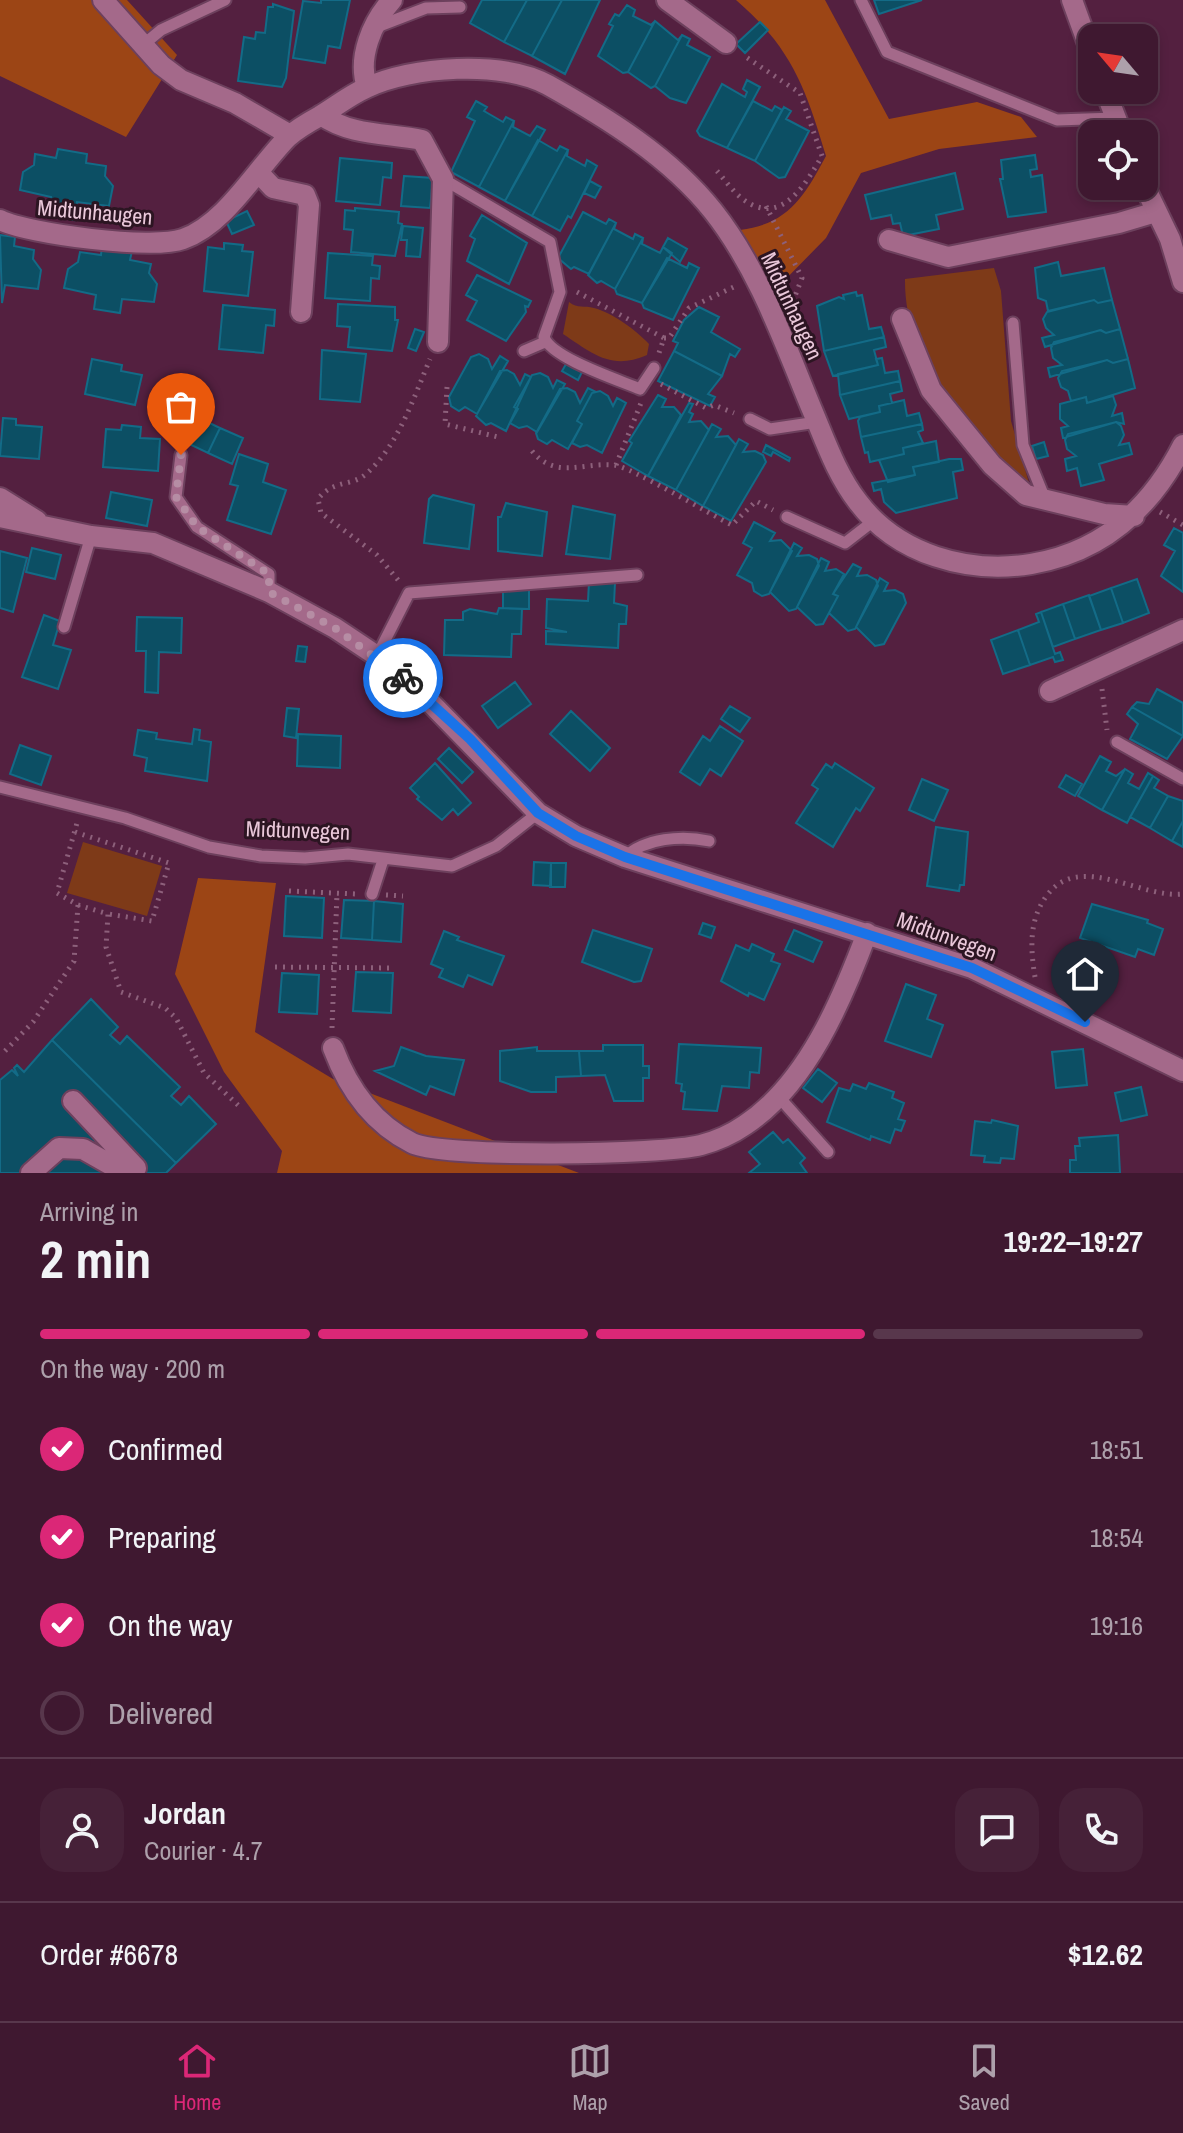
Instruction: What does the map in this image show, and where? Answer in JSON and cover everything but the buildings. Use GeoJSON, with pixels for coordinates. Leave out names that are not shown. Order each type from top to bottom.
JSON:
{"type":"FeatureCollection","features":[{"type":"Feature","properties":{"kind":"street"},"geometry":{"type":"LineString","coordinates":[[103,0],[143,45],[181,80],[235,103],[290,135]]}},
{"type":"Feature","properties":{"kind":"street"},"geometry":{"type":"LineString","coordinates":[[367,87],[362,72],[374,28],[392,0]]}},
{"type":"Feature","properties":{"kind":"street"},"geometry":{"type":"LineString","coordinates":[[667,0],[726,43]]}},
{"type":"Feature","properties":{"kind":"street"},"geometry":{"type":"LineString","coordinates":[[1072,0],[1081,24]]}},
{"type":"Feature","properties":{"kind":"street","name":"Midtunhaugen"},"geometry":{"type":"LineString","coordinates":[[0,220],[18,229],[127,241],[183,239],[205,227],[290,135],[367,87],[397,78],[459,69],[495,70],[542,82],[639,142],[679,175],[712,210],[754,277],[840,475],[860,506],[894,535],[928,555],[965,565],[999,569],[1040,562],[1083,549],[1134,516],[1165,477],[1183,445]]}},
{"type":"Feature","properties":{"kind":"street"},"geometry":{"type":"LineString","coordinates":[[321,115],[334,124],[356,131],[422,140],[443,179],[438,342]]}},
{"type":"Feature","properties":{"kind":"street"},"geometry":{"type":"LineString","coordinates":[[258,172],[273,188],[305,195],[309,205],[301,312]]}},
{"type":"Feature","properties":{"kind":"street"},"geometry":{"type":"LineString","coordinates":[[1151,200],[1156,212],[1177,237],[1183,282]]}},
{"type":"Feature","properties":{"kind":"street"},"geometry":{"type":"LineString","coordinates":[[889,240],[948,257],[1119,223],[1156,212]]}},
{"type":"Feature","properties":{"kind":"street"},"geometry":{"type":"LineString","coordinates":[[902,319],[931,390],[992,465],[1026,495],[1047,503],[1134,516]]}},
{"type":"Feature","properties":{"kind":"street","name":"Midtunvegen"},"geometry":{"type":"LineString","coordinates":[[0,498],[51,530]]}},
{"type":"Feature","properties":{"kind":"street","name":"Midtunvegen"},"geometry":{"type":"LineString","coordinates":[[0,517],[51,530],[153,543],[269,592],[377,656],[470,739],[538,813],[576,836],[625,857],[972,968],[1183,1071]]}},
{"type":"Feature","properties":{"kind":"street"},"geometry":{"type":"LineString","coordinates":[[1050,691],[1183,630]]}},
{"type":"Feature","properties":{"kind":"street","name":"Midtunvegen"},"geometry":{"type":"LineString","coordinates":[[333,1048],[361,1103],[385,1126],[414,1145],[443,1152],[659,1150],[700,1146],[747,1124],[778,1096],[808,1056],[867,933]]}},
{"type":"Feature","properties":{"kind":"street"},"geometry":{"type":"LineString","coordinates":[[73,1101],[136,1168],[131,1173]]}},
{"type":"Feature","properties":{"kind":"street"},"geometry":{"type":"LineString","coordinates":[[31,1173],[59,1148],[83,1149],[125,1173]]}},
{"type":"Feature","properties":{"kind":"lane"},"geometry":{"type":"LineString","coordinates":[[143,45],[161,30],[225,0]]}},
{"type":"Feature","properties":{"kind":"lane"},"geometry":{"type":"LineString","coordinates":[[861,0],[887,52],[1057,120],[1078,122]]}},
{"type":"Feature","properties":{"kind":"lane"},"geometry":{"type":"LineString","coordinates":[[374,28],[426,8],[460,7]]}},
{"type":"Feature","properties":{"kind":"lane"},"geometry":{"type":"LineString","coordinates":[[443,179],[550,242],[560,292],[545,342]]}},
{"type":"Feature","properties":{"kind":"lane"},"geometry":{"type":"LineString","coordinates":[[1013,323],[1023,445],[1047,503]]}},
{"type":"Feature","properties":{"kind":"lane"},"geometry":{"type":"LineString","coordinates":[[524,351],[545,342]]}},
{"type":"Feature","properties":{"kind":"lane"},"geometry":{"type":"LineString","coordinates":[[545,342],[598,373],[640,389],[651,373]]}},
{"type":"Feature","properties":{"kind":"lane"},"geometry":{"type":"LineString","coordinates":[[750,419],[770,429],[817,422]]}},
{"type":"Feature","properties":{"kind":"lane"},"geometry":{"type":"LineString","coordinates":[[181,455],[176,497],[197,527],[269,574],[269,592]]}},
{"type":"Feature","properties":{"kind":"lane"},"geometry":{"type":"LineString","coordinates":[[787,517],[845,543],[876,519]]}},
{"type":"Feature","properties":{"kind":"lane"},"geometry":{"type":"LineString","coordinates":[[64,627],[91,536]]}},
{"type":"Feature","properties":{"kind":"lane"},"geometry":{"type":"LineString","coordinates":[[377,656],[409,593],[637,575]]}},
{"type":"Feature","properties":{"kind":"lane"},"geometry":{"type":"LineString","coordinates":[[1117,742],[1183,779]]}},
{"type":"Feature","properties":{"kind":"lane","name":"Midtunvegen"},"geometry":{"type":"LineString","coordinates":[[0,787],[82,807],[222,849],[261,856],[305,858],[348,854],[452,866],[496,846],[538,813]]}},
{"type":"Feature","properties":{"kind":"lane"},"geometry":{"type":"LineString","coordinates":[[625,857],[636,846],[689,837],[709,841]]}},
{"type":"Feature","properties":{"kind":"lane"},"geometry":{"type":"LineString","coordinates":[[372,894],[383,860]]}},
{"type":"Feature","properties":{"kind":"lane"},"geometry":{"type":"LineString","coordinates":[[778,1096],[828,1152]]}},
{"type":"Feature","properties":{"kind":"path"},"geometry":{"type":"LineString","coordinates":[[717,171],[745,201],[766,206],[780,205],[800,194],[822,156],[800,93],[726,43]]}},
{"type":"Feature","properties":{"kind":"path"},"geometry":{"type":"LineString","coordinates":[[766,206],[802,278],[795,296],[768,310]]}},
{"type":"Feature","properties":{"kind":"path"},"geometry":{"type":"LineString","coordinates":[[560,292],[577,292],[669,338],[689,308],[754,277]]}},
{"type":"Feature","properties":{"kind":"path"},"geometry":{"type":"LineString","coordinates":[[664,338],[651,373],[706,408],[714,405],[750,419]]}},
{"type":"Feature","properties":{"kind":"path"},"geometry":{"type":"LineString","coordinates":[[409,593],[377,555],[321,513],[318,499],[328,486],[365,475],[400,428],[438,342]]}},
{"type":"Feature","properties":{"kind":"path"},"geometry":{"type":"LineString","coordinates":[[447,387],[445,424],[498,437]]}},
{"type":"Feature","properties":{"kind":"path"},"geometry":{"type":"LineString","coordinates":[[616,465],[641,407],[640,389]]}},
{"type":"Feature","properties":{"kind":"path"},"geometry":{"type":"LineString","coordinates":[[532,451],[542,462],[562,470],[616,465],[732,525],[756,501],[787,517]]}},
{"type":"Feature","properties":{"kind":"path"},"geometry":{"type":"LineString","coordinates":[[1105,702],[1105,725],[1109,737],[1117,742]]}},
{"type":"Feature","properties":{"kind":"path"},"geometry":{"type":"LineString","coordinates":[[75,832],[169,863],[152,921],[108,914],[78,905],[57,893],[82,807]]}},
{"type":"Feature","properties":{"kind":"path"},"geometry":{"type":"LineString","coordinates":[[1036,988],[1031,932],[1040,905],[1057,883],[1082,875],[1168,896],[1183,894]]}},
{"type":"Feature","properties":{"kind":"path"},"geometry":{"type":"LineString","coordinates":[[289,891],[403,896]]}},
{"type":"Feature","properties":{"kind":"path"},"geometry":{"type":"LineString","coordinates":[[333,1048],[337,893]]}},
{"type":"Feature","properties":{"kind":"path"},"geometry":{"type":"LineString","coordinates":[[5,1051],[33,1022],[74,961],[78,905]]}},
{"type":"Feature","properties":{"kind":"path"},"geometry":{"type":"LineString","coordinates":[[108,914],[106,947],[121,992],[165,1008],[176,1018],[204,1073],[239,1106]]}},
{"type":"Feature","properties":{"kind":"path"},"geometry":{"type":"LineString","coordinates":[[275,967],[394,968]]}},
{"type":"Feature","properties":{"kind":"shaded area"},"geometry":{"type":"Polygon","coordinates":[[[0,0],[127,0],[177,55],[126,137],[0,76],[0,0]]]}},
{"type":"Feature","properties":{"kind":"shaded area"},"geometry":{"type":"Polygon","coordinates":[[[736,0],[825,0],[889,119],[977,102],[1021,117],[1037,137],[939,149],[861,173],[826,238],[775,290],[740,230],[757,227],[783,215],[802,196],[826,156],[804,90],[784,53],[771,35],[736,0]]]}},
{"type":"Feature","properties":{"kind":"shaded area"},"geometry":{"type":"Polygon","coordinates":[[[994,268],[1001,291],[1011,421],[1029,483],[1020,483],[943,391],[915,338],[908,310],[905,279],[994,268]]]}},
{"type":"Feature","properties":{"kind":"shaded area"},"geometry":{"type":"Polygon","coordinates":[[[569,302],[601,310],[624,323],[649,344],[647,355],[623,361],[602,358],[563,334],[569,302]]]}},
{"type":"Feature","properties":{"kind":"shaded area"},"geometry":{"type":"Polygon","coordinates":[[[83,842],[162,866],[147,916],[67,893],[83,842]]]}},
{"type":"Feature","properties":{"kind":"shaded area"},"geometry":{"type":"Polygon","coordinates":[[[198,878],[276,883],[255,1032],[333,1079],[579,1173],[277,1173],[282,1151],[224,1072],[175,974],[198,878]]]}},
{"type":"Feature","properties":{"kind":"way so far"},"geometry":{"type":"LineString","coordinates":[[181,455],[176,497],[197,527],[269,574],[269,592],[335,628],[403,678]]}},
{"type":"Feature","properties":{"kind":"route"},"geometry":{"type":"LineString","coordinates":[[403,678],[470,739],[538,813],[576,836],[625,857],[972,968],[1085,1022]]}}]}
